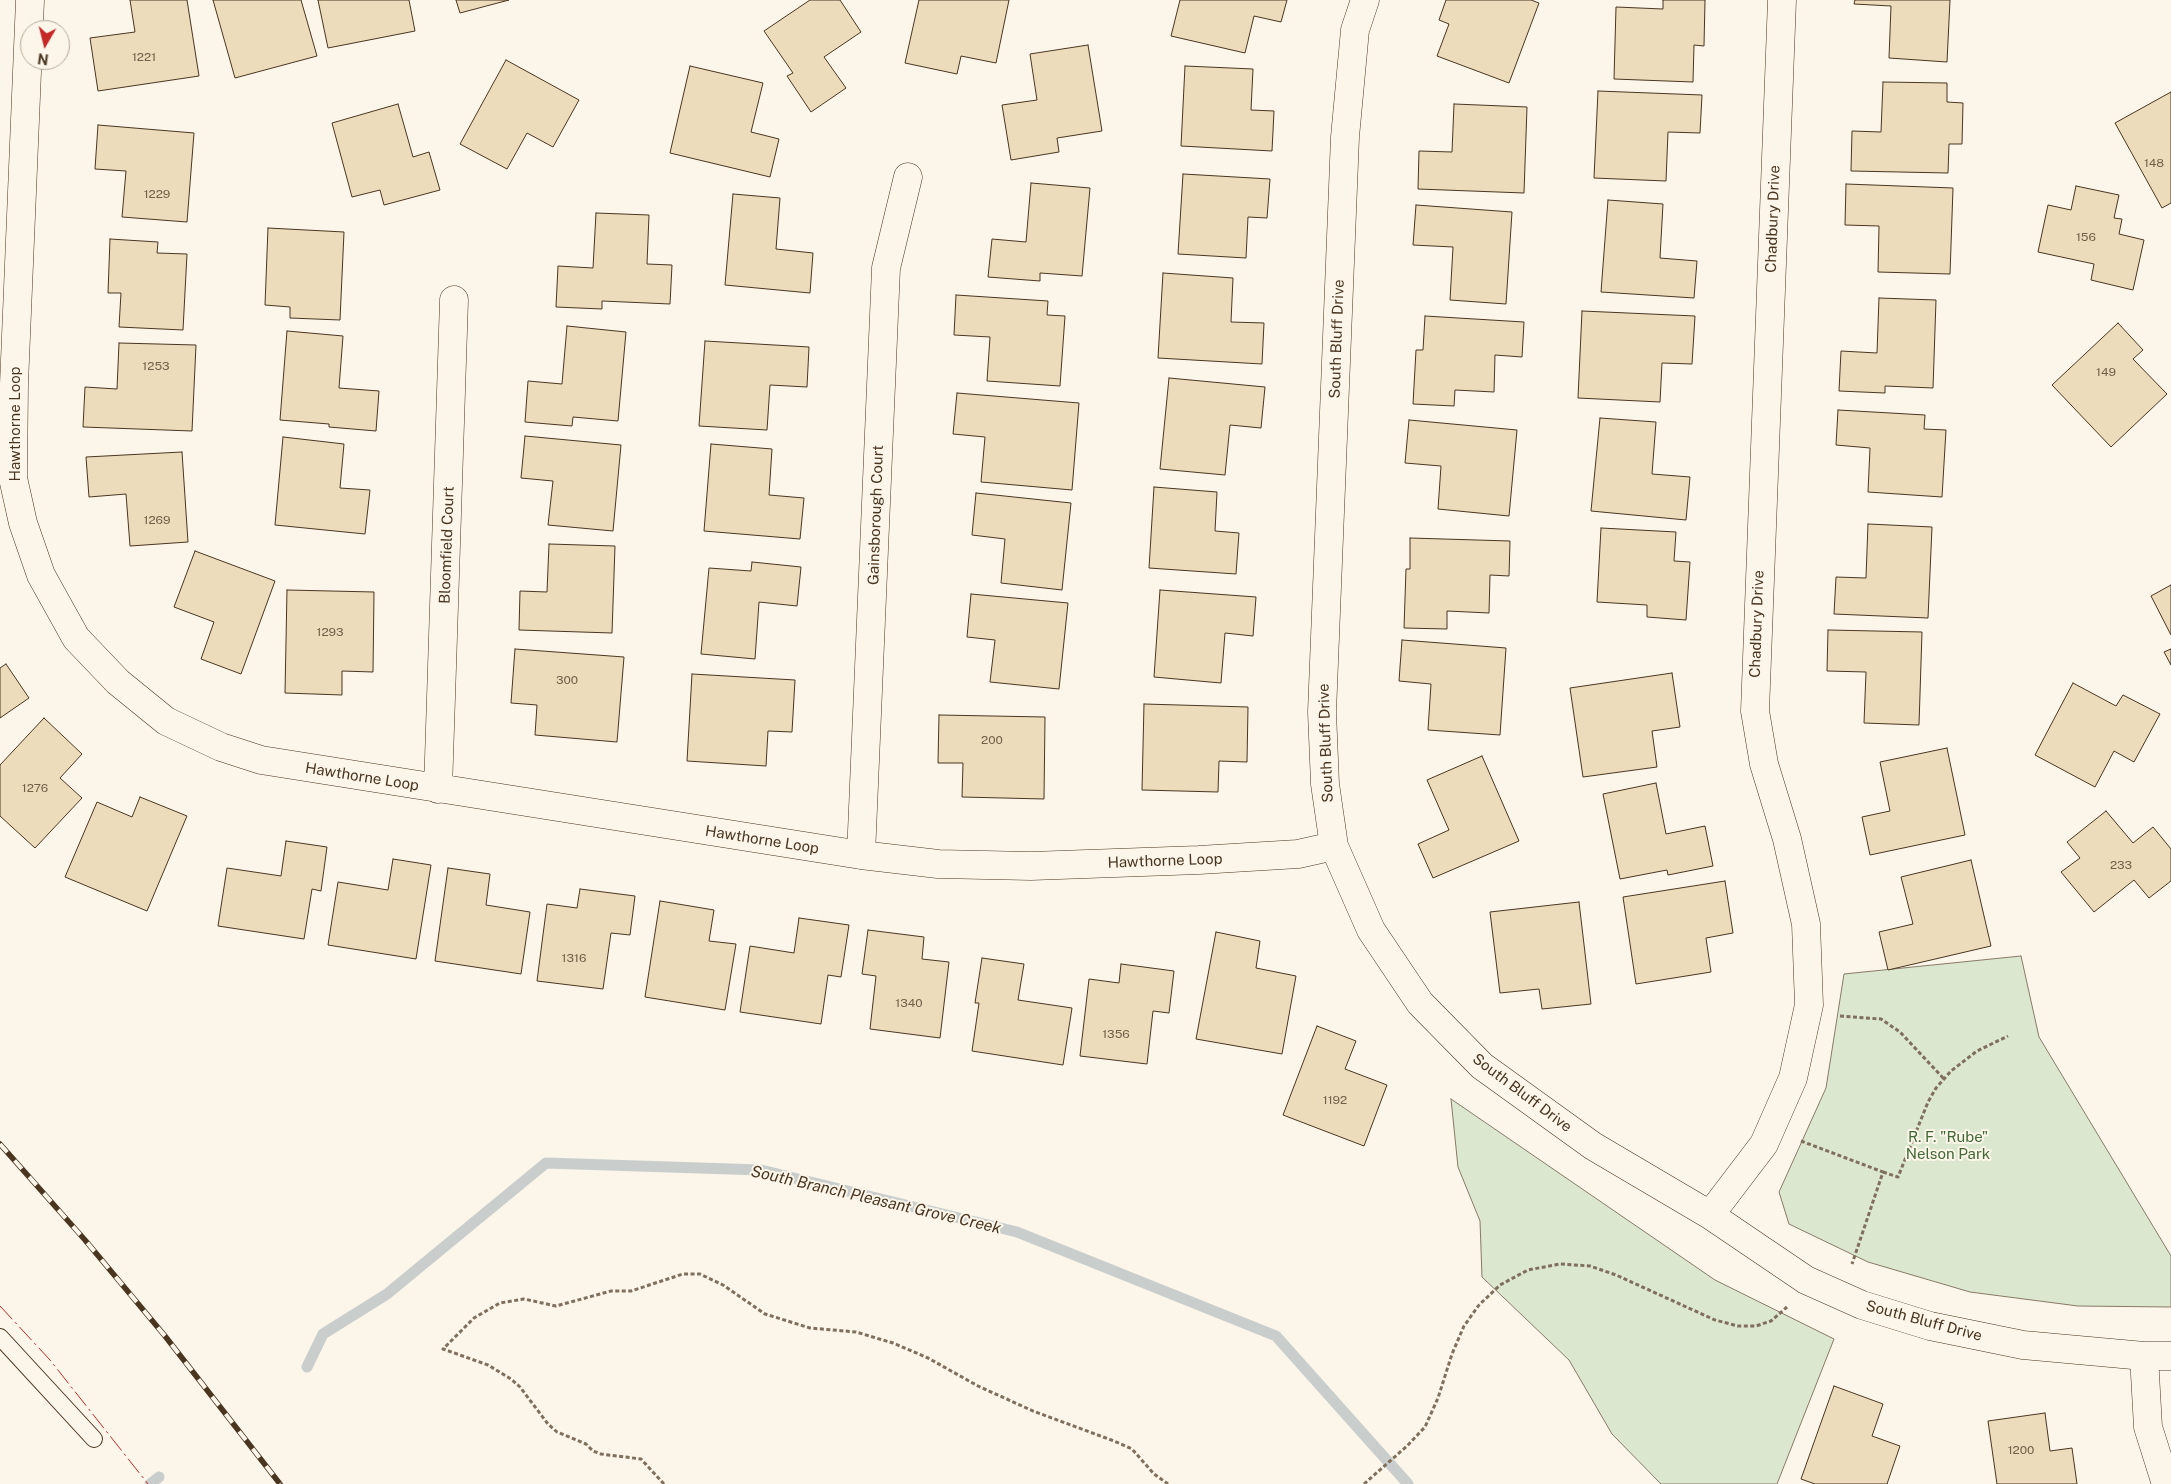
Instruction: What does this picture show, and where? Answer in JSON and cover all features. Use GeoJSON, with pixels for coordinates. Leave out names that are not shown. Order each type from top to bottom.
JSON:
{"type":"FeatureCollection","features":[{"type":"Feature","properties":{"kind":"street","name":"Hawthorne Loop"},"geometry":{"type":"LineString","coordinates":[[30,0],[14,384],[13,478],[23,523],[41,575],[76,638],[118,682],[166,721],[221,747],[261,760],[862,855],[938,864],[1032,866],[1298,854],[1334,846]]}},
{"type":"Feature","properties":{"kind":"street","name":"South Bluff Drive"},"geometry":{"type":"LineString","coordinates":[[1365,0],[1356,30],[1345,137],[1322,712],[1325,784],[1334,846],[1371,930],[1420,1003],[1482,1066],[1593,1146],[1710,1215],[1806,1280],[1862,1305],[1930,1326],[2014,1343],[2144,1356],[2171,1356]]}},
{"type":"Feature","properties":{"kind":"street","name":"Chadbury Drive"},"geometry":{"type":"LineString","coordinates":[[1710,1215],[1764,1144],[1793,1078],[1809,1005],[1806,924],[1787,839],[1764,764],[1755,710],[1782,0]]}},
{"type":"Feature","properties":{"kind":"street","name":"Gainsborough Court"},"geometry":{"type":"LineString","coordinates":[[862,855],[886,268],[908,177]]}},
{"type":"Feature","properties":{"kind":"street","name":"Bloomfield Court"},"geometry":{"type":"LineString","coordinates":[[438,789],[454,300]]}},
{"type":"Feature","properties":{"kind":"street"},"geometry":{"type":"LineString","coordinates":[[2144,1356],[2148,1427],[2166,1484]]}},
{"type":"Feature","properties":{"kind":"lane"},"geometry":{"type":"LineString","coordinates":[[0,1337],[94,1439]]}},
{"type":"Feature","properties":{"kind":"path"},"geometry":{"type":"LineString","coordinates":[[1806,1017],[1855,1016],[1881,1019],[1900,1032],[1944,1079]]}},
{"type":"Feature","properties":{"kind":"path"},"geometry":{"type":"LineString","coordinates":[[1771,1128],[1810,1145],[1898,1177],[1928,1102],[1944,1079],[1977,1051],[2008,1036]]}},
{"type":"Feature","properties":{"kind":"path"},"geometry":{"type":"LineString","coordinates":[[1840,1295],[1882,1172]]}},
{"type":"Feature","properties":{"kind":"path"},"geometry":{"type":"LineString","coordinates":[[1364,1484],[1408,1446],[1425,1427],[1438,1398],[1452,1354],[1464,1326],[1478,1306],[1500,1285],[1528,1270],[1560,1264],[1590,1266],[1616,1275],[1715,1320],[1738,1326],[1756,1326],[1772,1321],[1786,1309],[1806,1280]]}},
{"type":"Feature","properties":{"kind":"path"},"geometry":{"type":"LineString","coordinates":[[664,1484],[641,1460],[593,1452],[586,1444],[557,1432],[548,1424],[520,1387],[511,1379],[488,1365],[443,1349],[474,1318],[500,1303],[524,1299],[556,1306],[611,1291],[631,1291],[683,1274],[700,1274],[723,1285],[765,1314],[810,1328],[856,1332],[885,1340],[928,1358],[978,1386],[1033,1411],[1132,1449],[1154,1474],[1168,1484]]}},
{"type":"Feature","properties":{"kind":"green space","name":"R. F. \"Rube\" Nelson Park"},"geometry":{"type":"Polygon","coordinates":[[[2021,956],[2039,1037],[2171,1256],[2171,1307],[2078,1306],[1970,1292],[1868,1262],[1789,1224],[1779,1192],[1826,1088],[1844,974],[2021,956]]]}},
{"type":"Feature","properties":{"kind":"green space"},"geometry":{"type":"Polygon","coordinates":[[[1451,1099],[1715,1280],[1834,1339],[1777,1484],[1661,1484],[1612,1434],[1569,1360],[1482,1277],[1480,1221],[1458,1167],[1451,1099]]]}},
{"type":"Feature","properties":{"kind":"building"},"geometry":{"type":"Polygon","coordinates":[[[130,0],[187,0],[199,76],[98,91],[90,38],[135,32],[130,0]]]}},
{"type":"Feature","properties":{"kind":"building"},"geometry":{"type":"Polygon","coordinates":[[[213,0],[301,0],[317,56],[235,78],[213,0]]]}},
{"type":"Feature","properties":{"kind":"building"},"geometry":{"type":"Polygon","coordinates":[[[318,0],[409,0],[415,31],[328,48],[318,0]]]}},
{"type":"Feature","properties":{"kind":"building"},"geometry":{"type":"Polygon","coordinates":[[[456,0],[509,0],[460,13],[456,0]]]}},
{"type":"Feature","properties":{"kind":"building"},"geometry":{"type":"Polygon","coordinates":[[[810,0],[840,0],[861,32],[824,57],[846,88],[811,112],[787,76],[793,73],[764,31],[810,0]]]}},
{"type":"Feature","properties":{"kind":"building"},"geometry":{"type":"Polygon","coordinates":[[[919,0],[1009,0],[996,63],[961,56],[957,74],[905,63],[919,0]]]}},
{"type":"Feature","properties":{"kind":"building"},"geometry":{"type":"Polygon","coordinates":[[[1180,0],[1287,0],[1281,22],[1254,16],[1245,53],[1171,36],[1180,0]]]}},
{"type":"Feature","properties":{"kind":"building"},"geometry":{"type":"Polygon","coordinates":[[[1446,0],[1531,0],[1539,3],[1509,83],[1437,56],[1449,24],[1439,20],[1446,0]]]}},
{"type":"Feature","properties":{"kind":"building"},"geometry":{"type":"Polygon","coordinates":[[[1663,0],[1705,0],[1704,46],[1694,45],[1693,82],[1614,79],[1616,7],[1663,9],[1663,0]]]}},
{"type":"Feature","properties":{"kind":"building"},"geometry":{"type":"Polygon","coordinates":[[[1855,0],[1950,0],[1947,62],[1889,58],[1891,6],[1854,4],[1855,0]]]}},
{"type":"Feature","properties":{"kind":"building"},"geometry":{"type":"Polygon","coordinates":[[[1088,45],[1102,131],[1057,138],[1059,152],[1011,160],[1002,105],[1037,100],[1030,54],[1088,45]]]}},
{"type":"Feature","properties":{"kind":"building"},"geometry":{"type":"Polygon","coordinates":[[[506,60],[579,100],[553,147],[527,133],[507,169],[460,144],[506,60]]]}},
{"type":"Feature","properties":{"kind":"building"},"geometry":{"type":"Polygon","coordinates":[[[690,66],[763,83],[751,132],[779,139],[770,177],[670,153],[690,66]]]}},
{"type":"Feature","properties":{"kind":"building"},"geometry":{"type":"Polygon","coordinates":[[[1185,66],[1253,69],[1251,110],[1274,111],[1272,151],[1181,146],[1185,66]]]}},
{"type":"Feature","properties":{"kind":"building"},"geometry":{"type":"Polygon","coordinates":[[[1883,82],[1947,83],[1947,102],[1963,103],[1962,144],[1949,144],[1948,173],[1851,171],[1852,131],[1881,132],[1883,82]]]}},
{"type":"Feature","properties":{"kind":"building"},"geometry":{"type":"Polygon","coordinates":[[[1598,91],[1702,95],[1700,133],[1668,132],[1666,181],[1594,178],[1598,91]]]}},
{"type":"Feature","properties":{"kind":"building"},"geometry":{"type":"Polygon","coordinates":[[[2171,92],[2171,203],[2162,208],[2115,123],[2171,92]]]}},
{"type":"Feature","properties":{"kind":"building"},"geometry":{"type":"Polygon","coordinates":[[[398,104],[413,157],[429,152],[440,190],[384,205],[380,190],[352,197],[332,123],[398,104]]]}},
{"type":"Feature","properties":{"kind":"building"},"geometry":{"type":"Polygon","coordinates":[[[1454,104],[1527,107],[1524,193],[1418,189],[1419,151],[1452,152],[1454,104]]]}},
{"type":"Feature","properties":{"kind":"building"},"geometry":{"type":"Polygon","coordinates":[[[98,125],[194,133],[187,222],[122,217],[126,171],[95,169],[98,125]]]}},
{"type":"Feature","properties":{"kind":"building"},"geometry":{"type":"Polygon","coordinates":[[[1183,174],[1270,179],[1267,218],[1248,217],[1246,258],[1178,254],[1183,174]]]}},
{"type":"Feature","properties":{"kind":"building"},"geometry":{"type":"Polygon","coordinates":[[[1031,183],[1090,188],[1082,276],[1040,273],[1040,281],[988,277],[992,239],[1026,242],[1031,183]]]}},
{"type":"Feature","properties":{"kind":"building"},"geometry":{"type":"Polygon","coordinates":[[[1846,184],[1953,188],[1950,274],[1878,272],[1879,226],[1845,225],[1846,184]]]}},
{"type":"Feature","properties":{"kind":"building"},"geometry":{"type":"Polygon","coordinates":[[[2076,186],[2119,195],[2114,218],[2122,219],[2119,234],[2144,240],[2133,290],[2091,280],[2094,264],[2038,252],[2048,205],[2071,210],[2076,186]]]}},
{"type":"Feature","properties":{"kind":"building"},"geometry":{"type":"Polygon","coordinates":[[[733,194],[780,198],[776,249],[813,253],[810,293],[725,285],[733,194]]]}},
{"type":"Feature","properties":{"kind":"building"},"geometry":{"type":"Polygon","coordinates":[[[1608,200],[1663,204],[1660,258],[1697,261],[1694,298],[1601,292],[1608,200]]]}},
{"type":"Feature","properties":{"kind":"building"},"geometry":{"type":"Polygon","coordinates":[[[1416,205],[1512,212],[1506,304],[1450,300],[1453,247],[1413,245],[1416,205]]]}},
{"type":"Feature","properties":{"kind":"building"},"geometry":{"type":"Polygon","coordinates":[[[596,213],[649,215],[647,264],[672,265],[670,304],[602,301],[602,309],[556,307],[558,266],[593,268],[596,213]]]}},
{"type":"Feature","properties":{"kind":"building"},"geometry":{"type":"Polygon","coordinates":[[[268,228],[344,232],[340,320],[290,318],[290,307],[265,305],[268,228]]]}},
{"type":"Feature","properties":{"kind":"building"},"geometry":{"type":"Polygon","coordinates":[[[110,239],[158,242],[157,253],[187,254],[183,330],[119,327],[121,293],[108,293],[110,239]]]}},
{"type":"Feature","properties":{"kind":"building"},"geometry":{"type":"Polygon","coordinates":[[[1163,273],[1233,278],[1231,322],[1264,323],[1262,364],[1158,358],[1163,273]]]}},
{"type":"Feature","properties":{"kind":"building"},"geometry":{"type":"Polygon","coordinates":[[[956,295],[1048,301],[1047,315],[1065,316],[1060,386],[987,381],[990,337],[954,335],[956,295]]]}},
{"type":"Feature","properties":{"kind":"building"},"geometry":{"type":"Polygon","coordinates":[[[1879,298],[1936,300],[1933,388],[1885,386],[1885,393],[1839,391],[1841,351],[1877,353],[1879,298]]]}},
{"type":"Feature","properties":{"kind":"building"},"geometry":{"type":"Polygon","coordinates":[[[1582,311],[1695,316],[1692,364],[1662,363],[1660,402],[1578,398],[1582,311]]]}},
{"type":"Feature","properties":{"kind":"building"},"geometry":{"type":"Polygon","coordinates":[[[1425,316],[1524,322],[1522,357],[1495,355],[1494,392],[1455,390],[1454,406],[1413,404],[1416,350],[1423,350],[1425,316]]]}},
{"type":"Feature","properties":{"kind":"building"},"geometry":{"type":"Polygon","coordinates":[[[2118,323],[2143,350],[2133,359],[2167,394],[2111,447],[2052,385],[2118,323]]]}},
{"type":"Feature","properties":{"kind":"building"},"geometry":{"type":"Polygon","coordinates":[[[567,326],[626,332],[618,421],[573,417],[572,426],[525,422],[528,381],[562,384],[567,326]]]}},
{"type":"Feature","properties":{"kind":"building"},"geometry":{"type":"Polygon","coordinates":[[[287,331],[343,336],[339,388],[379,391],[376,431],[329,427],[329,424],[280,420],[287,331]]]}},
{"type":"Feature","properties":{"kind":"building"},"geometry":{"type":"Polygon","coordinates":[[[705,341],[809,347],[807,387],[770,385],[767,430],[699,426],[705,341]]]}},
{"type":"Feature","properties":{"kind":"building"},"geometry":{"type":"Polygon","coordinates":[[[119,343],[196,345],[192,431],[83,427],[85,387],[117,389],[119,343]]]}},
{"type":"Feature","properties":{"kind":"building"},"geometry":{"type":"Polygon","coordinates":[[[1169,378],[1265,387],[1261,428],[1230,425],[1225,475],[1160,469],[1169,378]]]}},
{"type":"Feature","properties":{"kind":"building"},"geometry":{"type":"Polygon","coordinates":[[[957,393],[1079,403],[1072,490],[981,482],[985,437],[953,434],[957,393]]]}},
{"type":"Feature","properties":{"kind":"building"},"geometry":{"type":"Polygon","coordinates":[[[1838,410],[1925,415],[1924,429],[1946,430],[1942,497],[1868,492],[1870,448],[1836,445],[1838,410]]]}},
{"type":"Feature","properties":{"kind":"building"},"geometry":{"type":"Polygon","coordinates":[[[1600,418],[1656,422],[1652,474],[1690,477],[1686,520],[1591,511],[1600,418]]]}},
{"type":"Feature","properties":{"kind":"building"},"geometry":{"type":"Polygon","coordinates":[[[1409,420],[1517,430],[1509,516],[1438,509],[1441,466],[1405,463],[1409,420]]]}},
{"type":"Feature","properties":{"kind":"building"},"geometry":{"type":"Polygon","coordinates":[[[525,436],[621,445],[613,531],[548,525],[553,481],[521,478],[525,436]]]}},
{"type":"Feature","properties":{"kind":"building"},"geometry":{"type":"Polygon","coordinates":[[[283,437],[344,444],[340,488],[370,490],[365,534],[275,525],[283,437]]]}},
{"type":"Feature","properties":{"kind":"building"},"geometry":{"type":"Polygon","coordinates":[[[711,444],[772,449],[769,495],[804,498],[800,539],[704,531],[711,444]]]}},
{"type":"Feature","properties":{"kind":"building"},"geometry":{"type":"Polygon","coordinates":[[[182,452],[188,542],[130,546],[126,494],[89,497],[86,457],[182,452]]]}},
{"type":"Feature","properties":{"kind":"building"},"geometry":{"type":"Polygon","coordinates":[[[1154,487],[1217,492],[1215,531],[1239,533],[1236,574],[1149,568],[1154,487]]]}},
{"type":"Feature","properties":{"kind":"building"},"geometry":{"type":"Polygon","coordinates":[[[976,493],[1071,503],[1062,590],[1001,583],[1005,539],[972,535],[976,493]]]}},
{"type":"Feature","properties":{"kind":"building"},"geometry":{"type":"Polygon","coordinates":[[[1868,524],[1932,527],[1928,618],[1834,614],[1836,577],[1866,578],[1868,524]]]}},
{"type":"Feature","properties":{"kind":"building"},"geometry":{"type":"Polygon","coordinates":[[[1601,528],[1676,532],[1674,561],[1690,562],[1686,620],[1647,617],[1647,605],[1597,602],[1601,528]]]}},
{"type":"Feature","properties":{"kind":"building"},"geometry":{"type":"Polygon","coordinates":[[[1410,538],[1510,541],[1509,576],[1490,575],[1489,613],[1447,611],[1447,629],[1404,628],[1406,569],[1410,569],[1410,538]]]}},
{"type":"Feature","properties":{"kind":"building"},"geometry":{"type":"Polygon","coordinates":[[[549,544],[615,546],[612,633],[519,630],[520,591],[547,592],[549,544]]]}},
{"type":"Feature","properties":{"kind":"building"},"geometry":{"type":"Polygon","coordinates":[[[195,551],[275,581],[241,674],[201,659],[214,622],[174,607],[195,551]]]}},
{"type":"Feature","properties":{"kind":"building"},"geometry":{"type":"Polygon","coordinates":[[[752,562],[801,567],[797,606],[759,602],[755,659],[701,654],[709,568],[751,571],[752,562]]]}},
{"type":"Feature","properties":{"kind":"building"},"geometry":{"type":"Polygon","coordinates":[[[2171,585],[2171,635],[2151,596],[2171,585]]]}},
{"type":"Feature","properties":{"kind":"building"},"geometry":{"type":"Polygon","coordinates":[[[287,590],[374,592],[373,672],[342,671],[342,695],[285,693],[287,590]]]}},
{"type":"Feature","properties":{"kind":"building"},"geometry":{"type":"Polygon","coordinates":[[[1160,590],[1256,597],[1253,636],[1225,633],[1221,683],[1154,677],[1160,590]]]}},
{"type":"Feature","properties":{"kind":"building"},"geometry":{"type":"Polygon","coordinates":[[[971,594],[1068,603],[1059,689],[990,682],[995,640],[967,637],[971,594]]]}},
{"type":"Feature","properties":{"kind":"building"},"geometry":{"type":"Polygon","coordinates":[[[1828,630],[1922,632],[1919,725],[1864,723],[1866,672],[1827,671],[1828,630]]]}},
{"type":"Feature","properties":{"kind":"building"},"geometry":{"type":"Polygon","coordinates":[[[1402,640],[1506,648],[1500,735],[1428,730],[1431,684],[1399,681],[1402,640]]]}},
{"type":"Feature","properties":{"kind":"building"},"geometry":{"type":"Polygon","coordinates":[[[515,649],[624,657],[617,742],[535,735],[537,705],[511,703],[515,649]]]}},
{"type":"Feature","properties":{"kind":"building"},"geometry":{"type":"Polygon","coordinates":[[[2171,649],[2171,665],[2164,652],[2171,649]]]}},
{"type":"Feature","properties":{"kind":"building"},"geometry":{"type":"Polygon","coordinates":[[[6,664],[29,698],[0,718],[0,668],[6,664]]]}},
{"type":"Feature","properties":{"kind":"building"},"geometry":{"type":"Polygon","coordinates":[[[1672,673],[1680,727],[1652,731],[1657,767],[1583,777],[1570,688],[1672,673]]]}},
{"type":"Feature","properties":{"kind":"building"},"geometry":{"type":"Polygon","coordinates":[[[692,674],[795,680],[792,732],[768,731],[766,766],[687,761],[692,674]]]}},
{"type":"Feature","properties":{"kind":"building"},"geometry":{"type":"Polygon","coordinates":[[[2073,683],[2116,706],[2123,695],[2160,714],[2134,762],[2114,751],[2095,787],[2035,755],[2073,683]]]}},
{"type":"Feature","properties":{"kind":"building"},"geometry":{"type":"Polygon","coordinates":[[[1144,704],[1248,707],[1247,762],[1219,761],[1218,792],[1142,790],[1144,704]]]}},
{"type":"Feature","properties":{"kind":"building"},"geometry":{"type":"Polygon","coordinates":[[[939,715],[1045,717],[1044,799],[962,797],[963,763],[938,763],[939,715]]]}},
{"type":"Feature","properties":{"kind":"building"},"geometry":{"type":"Polygon","coordinates":[[[44,718],[82,754],[60,778],[82,798],[35,848],[0,816],[0,765],[44,718]]]}},
{"type":"Feature","properties":{"kind":"building"},"geometry":{"type":"Polygon","coordinates":[[[1947,748],[1965,835],[1870,855],[1862,817],[1890,811],[1880,762],[1947,748]]]}},
{"type":"Feature","properties":{"kind":"building"},"geometry":{"type":"Polygon","coordinates":[[[1482,756],[1519,841],[1433,878],[1418,844],[1449,830],[1427,780],[1482,756]]]}},
{"type":"Feature","properties":{"kind":"building"},"geometry":{"type":"Polygon","coordinates":[[[1656,783],[1666,834],[1705,826],[1713,866],[1668,875],[1667,870],[1620,879],[1603,794],[1656,783]]]}},
{"type":"Feature","properties":{"kind":"building"},"geometry":{"type":"Polygon","coordinates":[[[140,797],[187,816],[147,911],[65,877],[97,802],[132,817],[140,797]]]}},
{"type":"Feature","properties":{"kind":"building"},"geometry":{"type":"Polygon","coordinates":[[[2106,811],[2133,843],[2153,827],[2171,849],[2171,881],[2149,898],[2134,880],[2094,912],[2061,872],[2080,858],[2067,842],[2106,811]]]}},
{"type":"Feature","properties":{"kind":"building"},"geometry":{"type":"Polygon","coordinates":[[[286,841],[327,847],[321,891],[312,889],[304,939],[218,926],[227,868],[281,876],[286,841]]]}},
{"type":"Feature","properties":{"kind":"building"},"geometry":{"type":"Polygon","coordinates":[[[393,859],[431,865],[416,959],[328,945],[338,882],[388,890],[393,859]]]}},
{"type":"Feature","properties":{"kind":"building"},"geometry":{"type":"Polygon","coordinates":[[[1971,860],[1991,946],[1888,970],[1879,932],[1913,924],[1901,877],[1971,860]]]}},
{"type":"Feature","properties":{"kind":"building"},"geometry":{"type":"Polygon","coordinates":[[[448,868],[490,874],[486,905],[530,912],[521,974],[435,961],[448,868]]]}},
{"type":"Feature","properties":{"kind":"building"},"geometry":{"type":"Polygon","coordinates":[[[1725,881],[1733,933],[1706,938],[1711,972],[1636,984],[1623,897],[1725,881]]]}},
{"type":"Feature","properties":{"kind":"building"},"geometry":{"type":"Polygon","coordinates":[[[580,889],[635,896],[630,935],[611,933],[603,989],[537,981],[547,904],[577,908],[580,889]]]}},
{"type":"Feature","properties":{"kind":"building"},"geometry":{"type":"Polygon","coordinates":[[[660,901],[714,910],[709,941],[736,944],[725,1010],[645,997],[660,901]]]}},
{"type":"Feature","properties":{"kind":"building"},"geometry":{"type":"Polygon","coordinates":[[[1579,902],[1591,1004],[1542,1009],[1539,989],[1500,993],[1490,912],[1579,902]]]}},
{"type":"Feature","properties":{"kind":"building"},"geometry":{"type":"Polygon","coordinates":[[[799,918],[849,925],[841,977],[828,975],[821,1024],[740,1012],[750,946],[794,953],[799,918]]]}},
{"type":"Feature","properties":{"kind":"building"},"geometry":{"type":"Polygon","coordinates":[[[868,930],[924,937],[922,959],[949,962],[940,1038],[870,1029],[876,976],[862,974],[868,930]]]}},
{"type":"Feature","properties":{"kind":"building"},"geometry":{"type":"Polygon","coordinates":[[[1216,932],[1260,941],[1256,968],[1296,976],[1282,1054],[1196,1039],[1216,932]]]}},
{"type":"Feature","properties":{"kind":"building"},"geometry":{"type":"Polygon","coordinates":[[[982,958],[1024,964],[1018,1000],[1072,1008],[1063,1065],[972,1051],[979,1003],[975,1003],[982,958]]]}},
{"type":"Feature","properties":{"kind":"building"},"geometry":{"type":"Polygon","coordinates":[[[1121,964],[1174,971],[1169,1013],[1153,1011],[1147,1064],[1080,1056],[1089,979],[1119,983],[1121,964]]]}},
{"type":"Feature","properties":{"kind":"building"},"geometry":{"type":"Polygon","coordinates":[[[1317,1026],[1356,1041],[1345,1069],[1387,1085],[1364,1146],[1283,1115],[1317,1026]]]}},
{"type":"Feature","properties":{"kind":"building"},"geometry":{"type":"Polygon","coordinates":[[[1834,1386],[1883,1404],[1872,1436],[1900,1446],[1887,1484],[1815,1484],[1801,1479],[1834,1386]]]}},
{"type":"Feature","properties":{"kind":"building"},"geometry":{"type":"Polygon","coordinates":[[[2045,1413],[2050,1451],[2072,1448],[2077,1484],[1997,1484],[1988,1421],[2045,1413]]]}},
{"type":"Feature","properties":{"kind":"waterway","name":"South Branch Pleasant Grove Creek"},"geometry":{"type":"LineString","coordinates":[[307,1367],[323,1334],[387,1294],[546,1163],[761,1170],[1017,1232],[1276,1336],[1408,1484]]}},
{"type":"Feature","properties":{"kind":"waterway","name":"South Branch Pleasant Grove Creek"},"geometry":{"type":"LineString","coordinates":[[150,1484],[159,1477]]}},
{"type":"Feature","properties":{"kind":"railway"},"geometry":{"type":"LineString","coordinates":[[0,1144],[85,1240],[165,1336],[280,1484]]}},
{"type":"Feature","properties":{"kind":"power"},"geometry":{"type":"LineString","coordinates":[[0,1306],[50,1360],[148,1484]]}}]}
